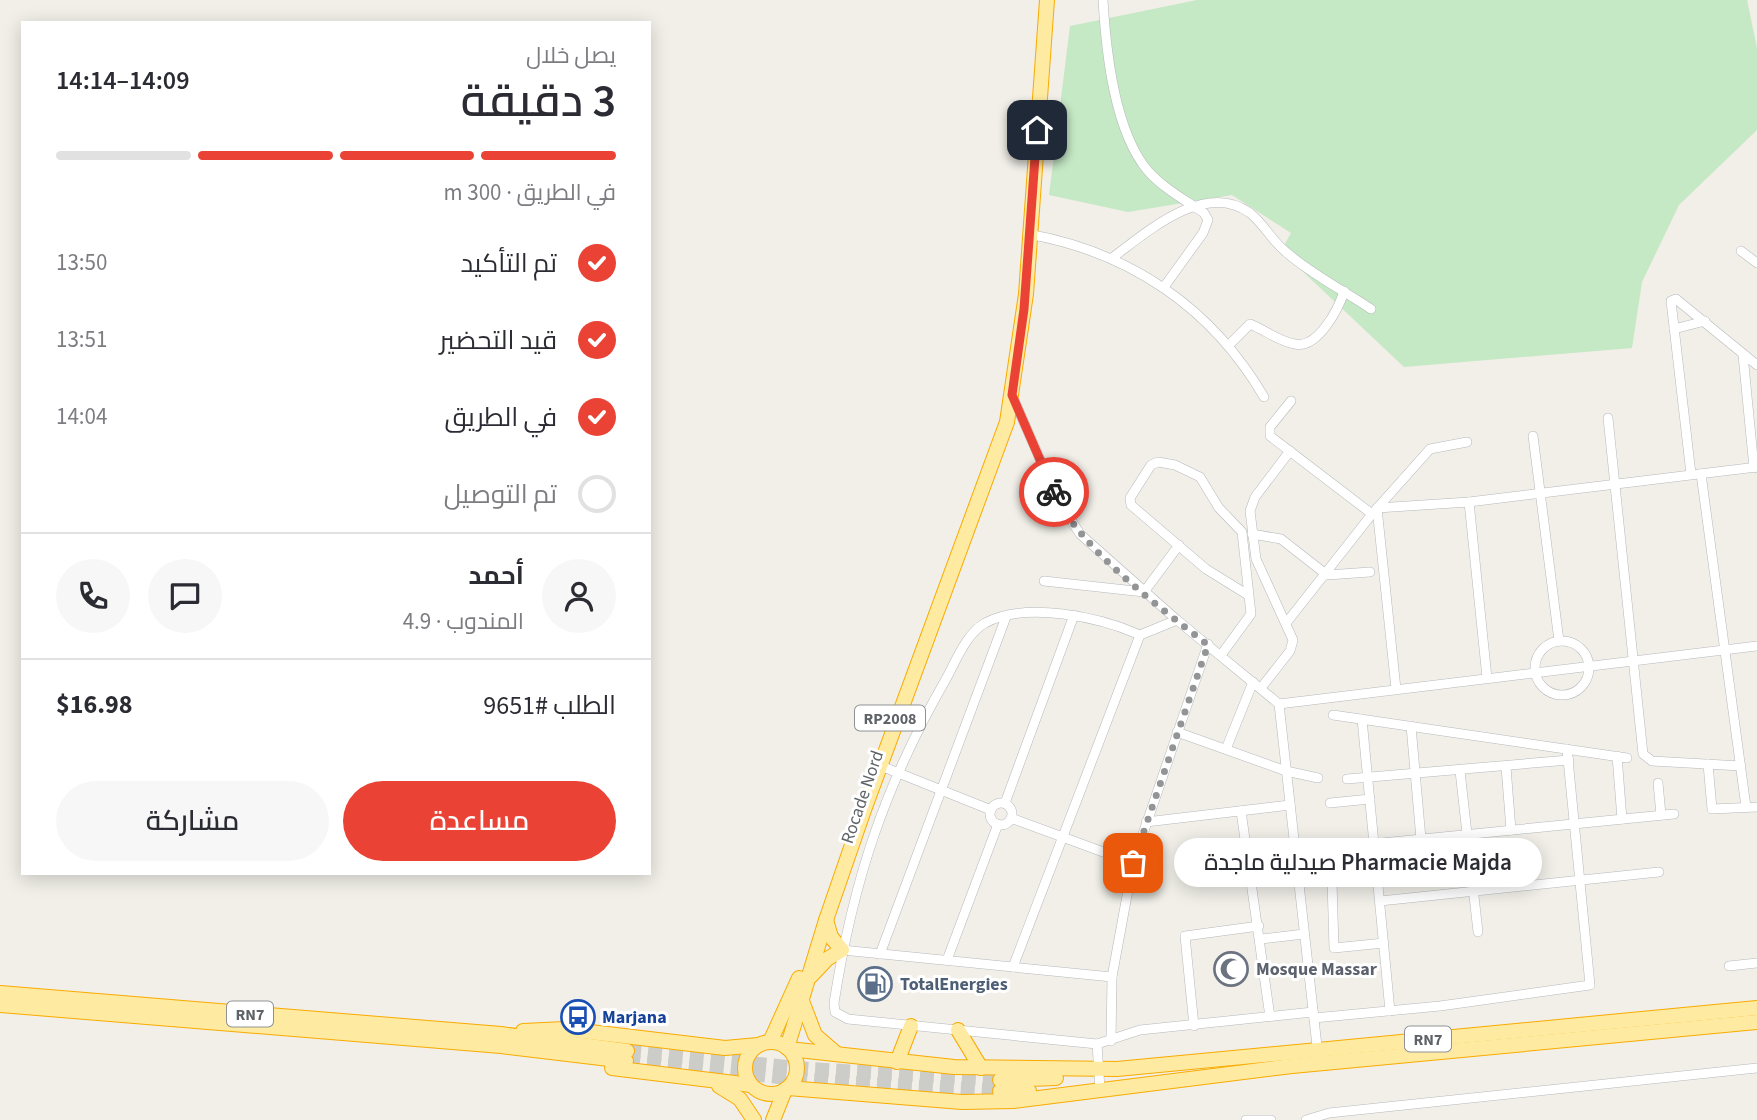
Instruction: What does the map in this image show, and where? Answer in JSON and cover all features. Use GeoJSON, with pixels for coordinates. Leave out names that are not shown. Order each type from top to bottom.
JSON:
{"type":"FeatureCollection","features":[{"type":"Feature","properties":{"kind":"highway","name":"Rocade Nord"},"geometry":{"type":"LineString","coordinates":[[788,1048],[826,920],[999,448],[1012,395],[1025,304],[1028,234],[1048,0]]}},
{"type":"Feature","properties":{"kind":"highway","name":"Rocade Nord"},"geometry":{"type":"LineString","coordinates":[[764,1044],[796,989],[886,729],[996,430],[1012,395]]}},
{"type":"Feature","properties":{"kind":"highway"},"geometry":{"type":"LineString","coordinates":[[806,982],[827,959],[842,950],[831,937],[826,920]]}},
{"type":"Feature","properties":{"kind":"highway","name":"RN7"},"geometry":{"type":"LineString","coordinates":[[0,993],[501,1040],[627,1056]]}},
{"type":"Feature","properties":{"kind":"highway"},"geometry":{"type":"LineString","coordinates":[[802,1001],[815,1035],[826,1047],[841,1056]]}},
{"type":"Feature","properties":{"kind":"highway","name":"RN7"},"geometry":{"type":"LineString","coordinates":[[0,1005],[501,1040]]}},
{"type":"Feature","properties":{"kind":"highway","name":"RN7"},"geometry":{"type":"LineString","coordinates":[[1757,1008],[1318,1057],[1100,1089],[1000,1086],[1099,1070],[1318,1057],[1757,1022]]}},
{"type":"Feature","properties":{"kind":"highway"},"geometry":{"type":"LineString","coordinates":[[897,1062],[911,1026]]}},
{"type":"Feature","properties":{"kind":"highway"},"geometry":{"type":"LineString","coordinates":[[501,1040],[565,1029],[725,1048],[764,1044],[897,1062],[981,1068],[1099,1070]]}},
{"type":"Feature","properties":{"kind":"highway"},"geometry":{"type":"LineString","coordinates":[[958,1030],[981,1068]]}},
{"type":"Feature","properties":{"kind":"highway"},"geometry":{"type":"LineString","coordinates":[[501,1040],[555,1059],[753,1087],[766,1093],[786,1089],[979,1103],[1041,1099],[1100,1089]]}},
{"type":"Feature","properties":{"kind":"highway"},"geometry":{"type":"LineString","coordinates":[[760,1120],[745,1066],[750,1054],[764,1044]]}},
{"type":"Feature","properties":{"kind":"highway"},"geometry":{"type":"LineString","coordinates":[[773,1120],[797,1069],[795,1057],[788,1048]]}},
{"type":"Feature","properties":{"kind":"highway"},"geometry":{"type":"LineString","coordinates":[[712,1082],[740,1099],[754,1120]]}},
{"type":"Feature","properties":{"kind":"street"},"geometry":{"type":"LineString","coordinates":[[1103,0],[1112,81],[1132,145],[1150,173],[1204,213],[1207,226],[1164,287]]}},
{"type":"Feature","properties":{"kind":"street"},"geometry":{"type":"LineString","coordinates":[[1112,258],[1155,227],[1196,207],[1217,201],[1241,207],[1254,217],[1287,254],[1371,309]]}},
{"type":"Feature","properties":{"kind":"street"},"geometry":{"type":"LineString","coordinates":[[1028,234],[1071,243],[1112,258],[1164,287],[1195,311],[1229,345],[1264,397]]}},
{"type":"Feature","properties":{"kind":"street"},"geometry":{"type":"LineString","coordinates":[[1741,251],[1757,263]]}},
{"type":"Feature","properties":{"kind":"street"},"geometry":{"type":"LineString","coordinates":[[1229,345],[1250,324],[1295,344],[1304,344],[1329,323],[1344,291]]}},
{"type":"Feature","properties":{"kind":"street"},"geometry":{"type":"LineString","coordinates":[[1746,807],[1725,650],[1670,303],[1674,299],[1705,321],[1757,365]]}},
{"type":"Feature","properties":{"kind":"street"},"geometry":{"type":"LineString","coordinates":[[1674,329],[1705,321]]}},
{"type":"Feature","properties":{"kind":"street"},"geometry":{"type":"LineString","coordinates":[[1291,401],[1269,429],[1270,436],[1375,511],[1469,502],[1756,467],[1743,355]]}},
{"type":"Feature","properties":{"kind":"street"},"geometry":{"type":"LineString","coordinates":[[1012,395],[1057,498],[1071,522],[1091,546],[1279,704],[1318,1057]]}},
{"type":"Feature","properties":{"kind":"street"},"geometry":{"type":"LineString","coordinates":[[1608,418],[1645,756],[1653,761],[1741,766]]}},
{"type":"Feature","properties":{"kind":"street"},"geometry":{"type":"LineString","coordinates":[[1533,436],[1538,493],[1559,641]]}},
{"type":"Feature","properties":{"kind":"street"},"geometry":{"type":"LineString","coordinates":[[1287,622],[1375,511],[1434,446],[1466,442]]}},
{"type":"Feature","properties":{"kind":"street"},"geometry":{"type":"LineString","coordinates":[[1226,749],[1257,685],[1292,648],[1293,636],[1256,559],[1252,534],[1252,501],[1290,450]]}},
{"type":"Feature","properties":{"kind":"street"},"geometry":{"type":"LineString","coordinates":[[1221,655],[1251,614],[1240,528],[1219,508],[1200,477],[1184,468],[1158,462],[1151,465],[1129,501],[1215,576],[1248,595]]}},
{"type":"Feature","properties":{"kind":"street"},"geometry":{"type":"LineString","coordinates":[[1469,502],[1487,678]]}},
{"type":"Feature","properties":{"kind":"street"},"geometry":{"type":"LineString","coordinates":[[1375,511],[1396,689]]}},
{"type":"Feature","properties":{"kind":"street"},"geometry":{"type":"LineString","coordinates":[[1252,534],[1270,535],[1280,539],[1326,575],[1370,572]]}},
{"type":"Feature","properties":{"kind":"street"},"geometry":{"type":"LineString","coordinates":[[1144,592],[1179,545]]}},
{"type":"Feature","properties":{"kind":"street"},"geometry":{"type":"LineString","coordinates":[[1044,581],[1144,592]]}},
{"type":"Feature","properties":{"kind":"street"},"geometry":{"type":"LineString","coordinates":[[1177,620],[1140,635],[1112,624],[1074,615],[1006,617],[986,623],[970,637],[897,772],[860,875],[842,950],[834,1003],[838,1016],[1097,1044],[1140,1030],[1270,1017],[1390,1011],[1590,985],[1567,749]]}},
{"type":"Feature","properties":{"kind":"street"},"geometry":{"type":"LineString","coordinates":[[1004,803],[1074,615]]}},
{"type":"Feature","properties":{"kind":"street"},"geometry":{"type":"LineString","coordinates":[[880,954],[1006,617]]}},
{"type":"Feature","properties":{"kind":"street"},"geometry":{"type":"LineString","coordinates":[[1013,967],[1140,635]]}},
{"type":"Feature","properties":{"kind":"street"},"geometry":{"type":"LineString","coordinates":[[1559,641],[1580,647],[1589,666],[1583,685],[1565,695],[1546,690],[1535,673],[1540,652],[1559,641]]}},
{"type":"Feature","properties":{"kind":"street"},"geometry":{"type":"LineString","coordinates":[[1111,1041],[1112,977],[1133,863],[1208,645]]}},
{"type":"Feature","properties":{"kind":"street"},"geometry":{"type":"LineString","coordinates":[[1279,704],[1757,646]]}},
{"type":"Feature","properties":{"kind":"street"},"geometry":{"type":"LineString","coordinates":[[1333,715],[1622,757],[1622,819]]}},
{"type":"Feature","properties":{"kind":"street"},"geometry":{"type":"LineString","coordinates":[[1362,719],[1390,1011]]}},
{"type":"Feature","properties":{"kind":"street"},"geometry":{"type":"LineString","coordinates":[[1411,726],[1421,839]]}},
{"type":"Feature","properties":{"kind":"street"},"geometry":{"type":"LineString","coordinates":[[1177,732],[1286,771],[1318,778]]}},
{"type":"Feature","properties":{"kind":"street"},"geometry":{"type":"LineString","coordinates":[[1347,779],[1415,776],[1569,760]]}},
{"type":"Feature","properties":{"kind":"street"},"geometry":{"type":"LineString","coordinates":[[1708,764],[1712,809],[1757,807]]}},
{"type":"Feature","properties":{"kind":"street"},"geometry":{"type":"LineString","coordinates":[[881,766],[991,810]]}},
{"type":"Feature","properties":{"kind":"street"},"geometry":{"type":"LineString","coordinates":[[1506,767],[1511,830]]}},
{"type":"Feature","properties":{"kind":"street"},"geometry":{"type":"LineString","coordinates":[[1460,771],[1478,932]]}},
{"type":"Feature","properties":{"kind":"street"},"geometry":{"type":"LineString","coordinates":[[1658,783],[1661,815]]}},
{"type":"Feature","properties":{"kind":"street"},"geometry":{"type":"LineString","coordinates":[[1330,803],[1370,799]]}},
{"type":"Feature","properties":{"kind":"street"},"geometry":{"type":"LineString","coordinates":[[998,803],[1004,803],[1010,807],[1011,818],[1004,824],[998,824],[990,817],[991,810],[998,803]]}},
{"type":"Feature","properties":{"kind":"street"},"geometry":{"type":"LineString","coordinates":[[1146,822],[1290,806]]}},
{"type":"Feature","properties":{"kind":"street"},"geometry":{"type":"LineString","coordinates":[[1241,811],[1270,1017]]}},
{"type":"Feature","properties":{"kind":"street"},"geometry":{"type":"LineString","coordinates":[[1384,943],[1334,948],[1331,848],[1674,814]]}},
{"type":"Feature","properties":{"kind":"street"},"geometry":{"type":"LineString","coordinates":[[1011,818],[1133,863]]}},
{"type":"Feature","properties":{"kind":"street"},"geometry":{"type":"LineString","coordinates":[[947,960],[998,824]]}},
{"type":"Feature","properties":{"kind":"street"},"geometry":{"type":"LineString","coordinates":[[1380,901],[1659,872]]}},
{"type":"Feature","properties":{"kind":"street"},"geometry":{"type":"LineString","coordinates":[[1194,1026],[1185,936],[1259,926]]}},
{"type":"Feature","properties":{"kind":"street"},"geometry":{"type":"LineString","coordinates":[[1261,939],[1304,934]]}},
{"type":"Feature","properties":{"kind":"street"},"geometry":{"type":"LineString","coordinates":[[842,950],[1112,977]]}},
{"type":"Feature","properties":{"kind":"street"},"geometry":{"type":"LineString","coordinates":[[1728,966],[1757,963]]}},
{"type":"Feature","properties":{"kind":"street"},"geometry":{"type":"LineString","coordinates":[[1097,1044],[1100,1089]]}},
{"type":"Feature","properties":{"kind":"street"},"geometry":{"type":"LineString","coordinates":[[1306,1120],[1343,1112],[1757,1068]]}},
{"type":"Feature","properties":{"kind":"street"},"geometry":{"type":"LineString","coordinates":[[1246,1120],[1271,1120]]}},
{"type":"Feature","properties":{"kind":"green space"},"geometry":{"type":"Polygon","coordinates":[[[1197,0],[1747,0],[1757,48],[1757,130],[1679,205],[1642,282],[1632,348],[1404,367],[1281,251],[1291,233],[1232,195],[1128,212],[1049,195],[1070,26],[1197,0]]]}},
{"type":"Feature","properties":{"kind":"tunnel"},"geometry":{"type":"LineString","coordinates":[[627,1051],[809,1069],[1000,1080]]}},
{"type":"Feature","properties":{"kind":"tunnel"},"geometry":{"type":"LineString","coordinates":[[626,1061],[807,1080],[1000,1091]]}},
{"type":"Feature","properties":{"kind":"way so far"},"geometry":{"type":"LineString","coordinates":[[1054,492],[1071,522],[1091,546],[1208,645],[1133,863]]}},
{"type":"Feature","properties":{"kind":"place","name":"Pharmacie Majda صيدلية ماجدة"},"geometry":{"type":"Point","coordinates":[1133,863]}},
{"type":"Feature","properties":{"kind":"place","name":"Mosque Massar"},"geometry":{"type":"Point","coordinates":[1231,969]}},
{"type":"Feature","properties":{"kind":"place","name":"TotalEnergies"},"geometry":{"type":"Point","coordinates":[875,984]}},
{"type":"Feature","properties":{"kind":"place","name":"Marjana"},"geometry":{"type":"Point","coordinates":[578,1017]}},
{"type":"Feature","properties":{"kind":"route"},"geometry":{"type":"LineString","coordinates":[[1037,130],[1024,309],[1012,395],[1054,492]]}}]}
